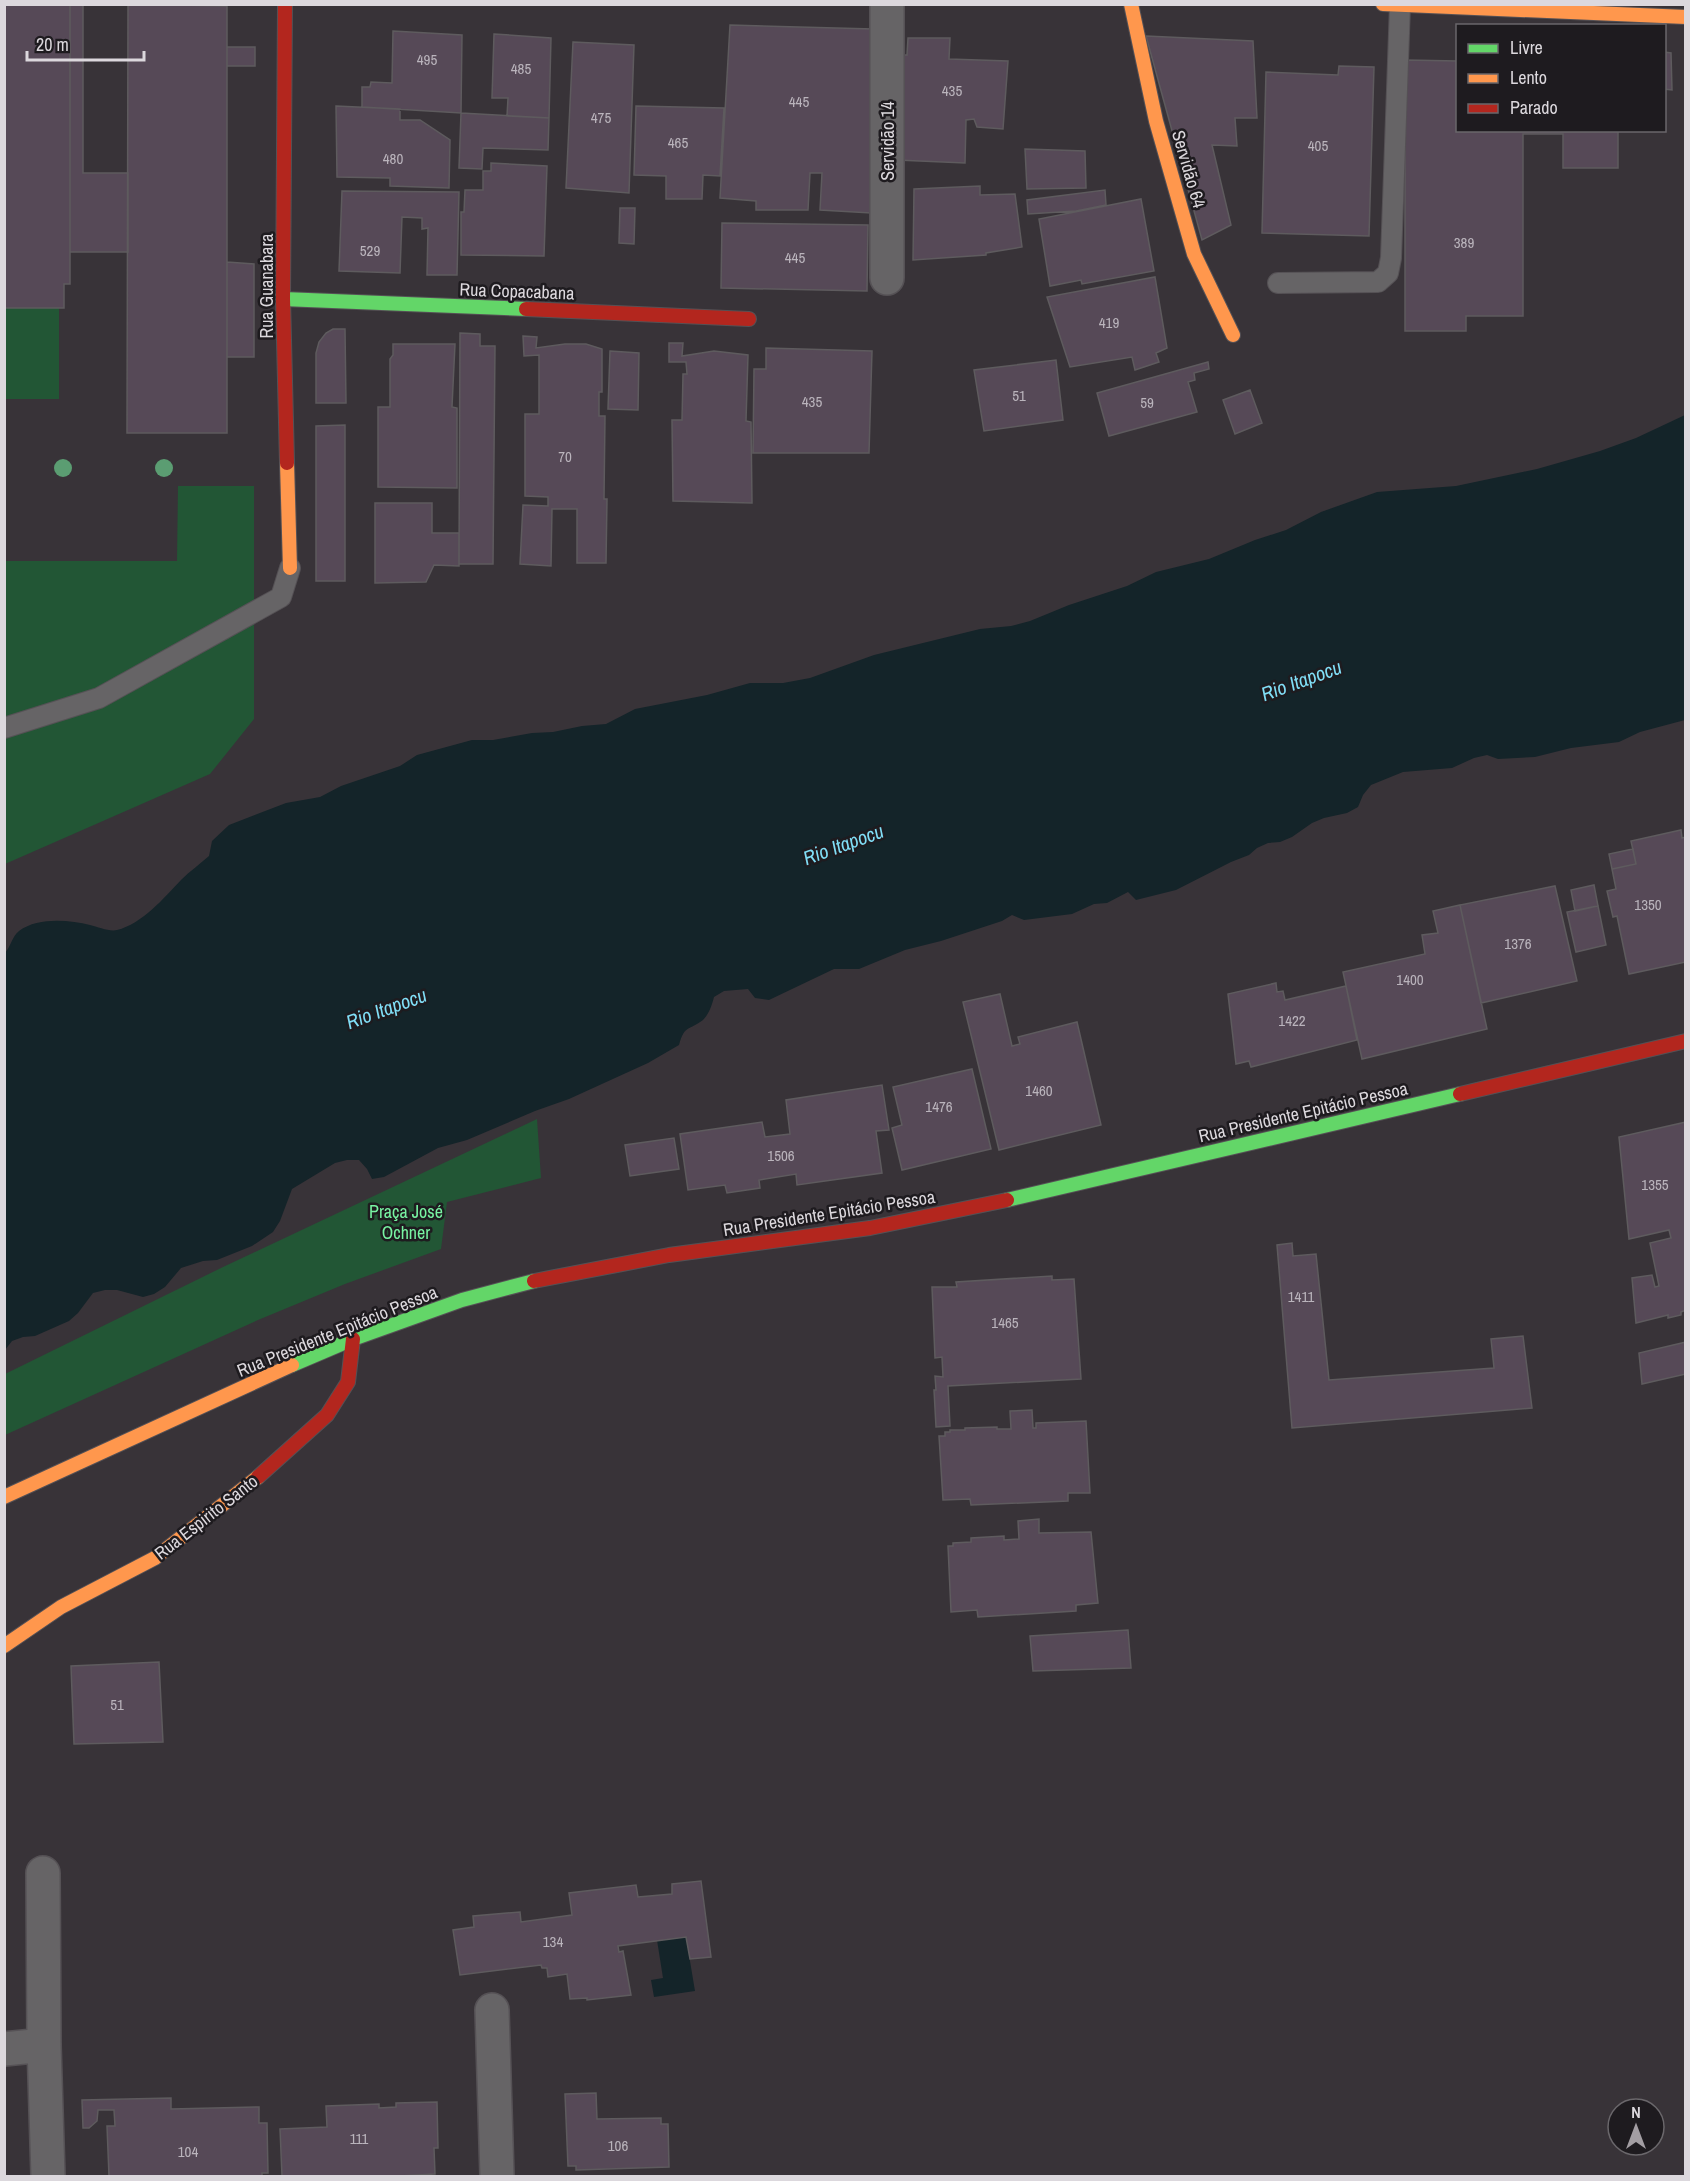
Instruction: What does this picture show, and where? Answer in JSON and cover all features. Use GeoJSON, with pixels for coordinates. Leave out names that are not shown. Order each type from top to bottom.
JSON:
{"type":"FeatureCollection","features":[{"type":"Feature","properties":{"kind":"main road","name":"Rua Guanabara"},"geometry":{"type":"LineString","coordinates":[[285,4],[283,299],[290,568]]}},
{"type":"Feature","properties":{"kind":"main road","name":"Servidão 64"},"geometry":{"type":"LineString","coordinates":[[1131,4],[1156,121],[1194,254],[1233,335]]}},
{"type":"Feature","properties":{"kind":"main road"},"geometry":{"type":"LineString","coordinates":[[1383,4],[1686,17]]}},
{"type":"Feature","properties":{"kind":"main road","name":"Rua Copacabana"},"geometry":{"type":"LineString","coordinates":[[283,299],[749,319]]}},
{"type":"Feature","properties":{"kind":"main road","name":"Rua Presidente Epitácio Pessoa"},"geometry":{"type":"LineString","coordinates":[[4,1497],[272,1374],[353,1340],[462,1300],[559,1275],[669,1255],[870,1228],[957,1212],[1686,1041]]}},
{"type":"Feature","properties":{"kind":"main road","name":"Rua Espirito Santo"},"geometry":{"type":"LineString","coordinates":[[4,1647],[61,1607],[155,1558],[272,1466],[327,1415],[348,1382],[353,1340]]}},
{"type":"Feature","properties":{"kind":"street","name":"Servidão 14"},"geometry":{"type":"LineString","coordinates":[[887,4],[887,278]]}},
{"type":"Feature","properties":{"kind":"street"},"geometry":{"type":"LineString","coordinates":[[43,1873],[44,2045],[48,2176]]}},
{"type":"Feature","properties":{"kind":"street"},"geometry":{"type":"LineString","coordinates":[[492,2010],[497,2176]]}},
{"type":"Feature","properties":{"kind":"street"},"geometry":{"type":"LineString","coordinates":[[4,2049],[44,2045]]}},
{"type":"Feature","properties":{"kind":"lane"},"geometry":{"type":"LineString","coordinates":[[1278,283],[1378,282],[1388,273],[1391,258],[1400,5]]}},
{"type":"Feature","properties":{"kind":"lane"},"geometry":{"type":"LineString","coordinates":[[4,728],[99,698],[280,597],[290,568]]}},
{"type":"Feature","properties":{"kind":"green space"},"geometry":{"type":"Polygon","coordinates":[[[4,308],[59,308],[59,399],[5,399],[4,308]]]}},
{"type":"Feature","properties":{"kind":"green space"},"geometry":{"type":"Polygon","coordinates":[[[178,486],[254,486],[254,719],[210,774],[5,864],[5,561],[177,561],[178,486]]]}},
{"type":"Feature","properties":{"kind":"green space","name":"Praça José Ochner"},"geometry":{"type":"Polygon","coordinates":[[[537,1119],[541,1178],[447,1202],[441,1249],[345,1284],[258,1320],[5,1435],[5,1374],[223,1267],[537,1119]]]}},
{"type":"Feature","properties":{"kind":"water","name":"Rio Itapocu"},"geometry":{"type":"Polygon","coordinates":[[[1685,415],[1685,720],[1640,732],[1619,742],[1571,748],[1535,757],[1498,759],[1487,755],[1452,768],[1403,772],[1371,785],[1363,795],[1358,807],[1347,813],[1312,823],[1292,837],[1257,848],[1249,855],[1176,890],[1136,900],[1128,892],[1107,903],[1094,904],[1072,914],[1024,920],[1012,915],[1002,921],[941,941],[905,950],[859,969],[834,969],[769,1000],[755,998],[748,989],[724,991],[714,997],[707,1015],[686,1031],[679,1045],[648,1063],[569,1099],[467,1140],[438,1148],[384,1177],[372,1179],[359,1160],[335,1163],[292,1189],[280,1221],[273,1232],[252,1246],[217,1260],[203,1261],[181,1268],[165,1287],[154,1294],[143,1297],[117,1290],[93,1293],[69,1321],[35,1336],[12,1341],[5,1350],[4,954],[19,931],[35,923],[54,921],[82,923],[111,930],[126,927],[152,910],[184,877],[209,856],[212,841],[229,825],[286,803],[320,797],[341,786],[400,766],[417,755],[472,740],[493,740],[606,724],[635,709],[707,695],[750,683],[783,683],[810,678],[874,655],[980,629],[1011,626],[1030,621],[1069,605],[1127,586],[1156,572],[1209,559],[1286,530],[1321,512],[1377,492],[1456,486],[1537,469],[1636,438],[1685,415]]]}},
{"type":"Feature","properties":{"kind":"water"},"geometry":{"type":"Polygon","coordinates":[[[686,1937],[695,1991],[654,1997],[651,1980],[663,1978],[657,1940],[686,1937]]]}},
{"type":"Feature","properties":{"kind":"building"},"geometry":{"type":"Polygon","coordinates":[[[128,4],[227,6],[227,433],[127,433],[128,4]]]}},
{"type":"Feature","properties":{"kind":"building"},"geometry":{"type":"Polygon","coordinates":[[[4,5],[70,5],[70,284],[64,284],[64,308],[4,308],[4,5]]]}},
{"type":"Feature","properties":{"kind":"building"},"geometry":{"type":"Polygon","coordinates":[[[70,5],[83,5],[83,173],[128,173],[128,252],[70,252],[70,5]]]}},
{"type":"Feature","properties":{"kind":"building"},"geometry":{"type":"Polygon","coordinates":[[[730,25],[873,29],[871,213],[820,210],[822,173],[810,173],[808,210],[756,210],[756,201],[720,198],[730,25]]]}},
{"type":"Feature","properties":{"kind":"building"},"geometry":{"type":"Polygon","coordinates":[[[393,31],[462,35],[461,113],[362,107],[362,87],[370,87],[371,82],[392,83],[393,31]]]}},
{"type":"Feature","properties":{"kind":"building"},"geometry":{"type":"Polygon","coordinates":[[[494,34],[551,38],[549,118],[507,116],[508,98],[492,98],[494,34]]]}},
{"type":"Feature","properties":{"kind":"building"},"geometry":{"type":"Polygon","coordinates":[[[1146,36],[1253,41],[1257,118],[1235,118],[1237,146],[1212,145],[1231,225],[1202,240],[1146,36]]]}},
{"type":"Feature","properties":{"kind":"building"},"geometry":{"type":"Polygon","coordinates":[[[908,38],[950,38],[949,59],[1008,61],[1003,129],[977,127],[974,119],[966,120],[965,163],[897,160],[900,55],[907,55],[908,38]]]}},
{"type":"Feature","properties":{"kind":"building"},"geometry":{"type":"Polygon","coordinates":[[[573,42],[634,45],[629,193],[566,188],[573,42]]]}},
{"type":"Feature","properties":{"kind":"building"},"geometry":{"type":"Polygon","coordinates":[[[227,47],[255,47],[255,66],[227,66],[227,47]]]}},
{"type":"Feature","properties":{"kind":"building"},"geometry":{"type":"Polygon","coordinates":[[[1666,52],[1671,53],[1672,90],[1666,89],[1666,52]]]}},
{"type":"Feature","properties":{"kind":"building"},"geometry":{"type":"Polygon","coordinates":[[[1405,60],[1456,61],[1456,132],[1618,132],[1618,168],[1563,168],[1563,134],[1523,134],[1523,316],[1466,316],[1466,331],[1405,331],[1405,60]]]}},
{"type":"Feature","properties":{"kind":"building"},"geometry":{"type":"Polygon","coordinates":[[[1339,66],[1374,67],[1369,236],[1262,233],[1266,72],[1338,75],[1339,66]]]}},
{"type":"Feature","properties":{"kind":"building"},"geometry":{"type":"Polygon","coordinates":[[[336,106],[400,109],[400,120],[420,120],[450,140],[449,188],[390,186],[390,178],[337,177],[336,106]]]}},
{"type":"Feature","properties":{"kind":"building"},"geometry":{"type":"Polygon","coordinates":[[[636,106],[724,108],[720,176],[703,175],[702,199],[666,199],[666,176],[634,175],[636,106]]]}},
{"type":"Feature","properties":{"kind":"building"},"geometry":{"type":"Polygon","coordinates":[[[461,113],[549,118],[548,150],[483,148],[482,169],[459,168],[461,113]]]}},
{"type":"Feature","properties":{"kind":"building"},"geometry":{"type":"Polygon","coordinates":[[[1025,149],[1085,151],[1086,188],[1027,189],[1025,149]]]}},
{"type":"Feature","properties":{"kind":"building"},"geometry":{"type":"Polygon","coordinates":[[[491,163],[547,166],[544,256],[461,255],[461,212],[464,212],[465,190],[483,190],[483,171],[491,171],[491,163]]]}},
{"type":"Feature","properties":{"kind":"building"},"geometry":{"type":"Polygon","coordinates":[[[980,186],[980,195],[1015,194],[1022,247],[986,253],[986,255],[913,260],[914,189],[980,186]]]}},
{"type":"Feature","properties":{"kind":"building"},"geometry":{"type":"Polygon","coordinates":[[[1105,190],[1106,205],[1076,211],[1028,214],[1027,200],[1105,190]]]}},
{"type":"Feature","properties":{"kind":"building"},"geometry":{"type":"Polygon","coordinates":[[[342,191],[459,192],[457,275],[427,275],[428,228],[422,229],[422,218],[402,217],[400,273],[339,271],[342,191]]]}},
{"type":"Feature","properties":{"kind":"building"},"geometry":{"type":"Polygon","coordinates":[[[1141,199],[1154,271],[1082,284],[1081,280],[1050,286],[1039,219],[1141,199]]]}},
{"type":"Feature","properties":{"kind":"building"},"geometry":{"type":"Polygon","coordinates":[[[620,208],[635,208],[634,244],[619,243],[620,208]]]}},
{"type":"Feature","properties":{"kind":"building"},"geometry":{"type":"Polygon","coordinates":[[[722,223],[868,225],[867,291],[721,288],[722,223]]]}},
{"type":"Feature","properties":{"kind":"building"},"geometry":{"type":"Polygon","coordinates":[[[227,262],[254,264],[254,357],[227,357],[227,262]]]}},
{"type":"Feature","properties":{"kind":"building"},"geometry":{"type":"Polygon","coordinates":[[[1155,277],[1167,348],[1156,353],[1159,362],[1135,370],[1132,357],[1070,367],[1047,297],[1155,277]]]}},
{"type":"Feature","properties":{"kind":"building"},"geometry":{"type":"Polygon","coordinates":[[[333,329],[345,329],[346,403],[316,403],[316,353],[319,342],[326,333],[333,329]]]}},
{"type":"Feature","properties":{"kind":"building"},"geometry":{"type":"Polygon","coordinates":[[[460,333],[480,334],[480,346],[495,346],[493,564],[459,564],[460,333]]]}},
{"type":"Feature","properties":{"kind":"building"},"geometry":{"type":"Polygon","coordinates":[[[523,336],[537,337],[536,348],[586,344],[602,349],[602,392],[599,392],[599,416],[605,416],[606,563],[577,563],[577,509],[552,509],[551,566],[520,564],[523,505],[548,506],[548,497],[525,496],[525,414],[539,414],[539,355],[524,356],[523,336]]]}},
{"type":"Feature","properties":{"kind":"building"},"geometry":{"type":"Polygon","coordinates":[[[669,343],[683,343],[682,356],[714,351],[748,355],[746,421],[751,422],[752,503],[673,501],[672,420],[682,420],[683,374],[687,374],[686,362],[669,362],[669,343]]]}},
{"type":"Feature","properties":{"kind":"building"},"geometry":{"type":"Polygon","coordinates":[[[393,344],[455,344],[452,407],[457,408],[457,488],[378,487],[378,407],[390,407],[390,359],[393,355],[393,344]]]}},
{"type":"Feature","properties":{"kind":"building"},"geometry":{"type":"Polygon","coordinates":[[[766,348],[872,351],[869,453],[753,453],[754,369],[766,369],[766,348]]]}},
{"type":"Feature","properties":{"kind":"building"},"geometry":{"type":"Polygon","coordinates":[[[610,351],[639,353],[638,410],[608,409],[610,351]]]}},
{"type":"Feature","properties":{"kind":"building"},"geometry":{"type":"Polygon","coordinates":[[[1056,360],[1063,420],[984,431],[974,370],[1056,360]]]}},
{"type":"Feature","properties":{"kind":"building"},"geometry":{"type":"Polygon","coordinates":[[[1208,362],[1209,369],[1194,373],[1195,380],[1188,382],[1197,412],[1109,436],[1097,393],[1208,362]]]}},
{"type":"Feature","properties":{"kind":"building"},"geometry":{"type":"Polygon","coordinates":[[[1250,390],[1262,423],[1235,434],[1223,400],[1250,390]]]}},
{"type":"Feature","properties":{"kind":"building"},"geometry":{"type":"Polygon","coordinates":[[[345,425],[345,581],[316,581],[316,426],[345,425]]]}},
{"type":"Feature","properties":{"kind":"building"},"geometry":{"type":"Polygon","coordinates":[[[375,503],[432,503],[432,533],[459,533],[459,566],[434,565],[426,582],[375,583],[375,503]]]}},
{"type":"Feature","properties":{"kind":"building"},"geometry":{"type":"Polygon","coordinates":[[[1681,830],[1682,838],[1686,837],[1686,962],[1629,974],[1617,916],[1613,917],[1607,891],[1616,889],[1612,869],[1636,864],[1631,841],[1681,830]]]}},
{"type":"Feature","properties":{"kind":"building"},"geometry":{"type":"Polygon","coordinates":[[[1633,849],[1636,864],[1612,869],[1609,854],[1633,849]]]}},
{"type":"Feature","properties":{"kind":"building"},"geometry":{"type":"Polygon","coordinates":[[[1594,885],[1598,906],[1575,911],[1571,890],[1594,885]]]}},
{"type":"Feature","properties":{"kind":"building"},"geometry":{"type":"Polygon","coordinates":[[[1555,886],[1577,981],[1481,1003],[1460,905],[1555,886]]]}},
{"type":"Feature","properties":{"kind":"building"},"geometry":{"type":"Polygon","coordinates":[[[1460,905],[1487,1029],[1362,1059],[1343,972],[1425,954],[1422,935],[1438,933],[1433,911],[1460,905]]]}},
{"type":"Feature","properties":{"kind":"building"},"geometry":{"type":"Polygon","coordinates":[[[1598,906],[1606,945],[1576,952],[1567,912],[1598,906]]]}},
{"type":"Feature","properties":{"kind":"building"},"geometry":{"type":"Polygon","coordinates":[[[1276,983],[1277,992],[1283,991],[1285,1000],[1346,986],[1357,1040],[1251,1067],[1249,1061],[1236,1064],[1228,994],[1276,983]]]}},
{"type":"Feature","properties":{"kind":"building"},"geometry":{"type":"Polygon","coordinates":[[[1000,994],[1012,1046],[1020,1044],[1018,1037],[1077,1022],[1101,1125],[999,1150],[963,1002],[1000,994]]]}},
{"type":"Feature","properties":{"kind":"building"},"geometry":{"type":"Polygon","coordinates":[[[972,1069],[991,1149],[902,1170],[892,1128],[902,1125],[893,1087],[972,1069]]]}},
{"type":"Feature","properties":{"kind":"building"},"geometry":{"type":"Polygon","coordinates":[[[882,1085],[889,1130],[876,1131],[882,1173],[797,1185],[796,1174],[759,1180],[760,1188],[727,1193],[725,1185],[688,1190],[680,1134],[762,1122],[765,1137],[790,1134],[786,1100],[882,1085]]]}},
{"type":"Feature","properties":{"kind":"building"},"geometry":{"type":"Polygon","coordinates":[[[1686,1122],[1686,1310],[1681,1312],[1681,1315],[1668,1318],[1668,1315],[1636,1323],[1632,1278],[1652,1275],[1655,1287],[1659,1286],[1650,1243],[1671,1238],[1669,1230],[1629,1239],[1619,1137],[1686,1122]]]}},
{"type":"Feature","properties":{"kind":"building"},"geometry":{"type":"Polygon","coordinates":[[[674,1138],[679,1169],[630,1176],[625,1145],[674,1138]]]}},
{"type":"Feature","properties":{"kind":"building"},"geometry":{"type":"Polygon","coordinates":[[[1292,1243],[1293,1256],[1316,1254],[1329,1380],[1494,1368],[1491,1339],[1523,1336],[1532,1408],[1292,1428],[1277,1245],[1292,1243]]]}},
{"type":"Feature","properties":{"kind":"building"},"geometry":{"type":"Polygon","coordinates":[[[1052,1276],[1052,1280],[1074,1279],[1081,1379],[948,1386],[950,1426],[936,1427],[935,1376],[943,1377],[942,1357],[935,1358],[932,1287],[957,1287],[956,1282],[1052,1276]]]}},
{"type":"Feature","properties":{"kind":"building"},"geometry":{"type":"Polygon","coordinates":[[[1686,1342],[1686,1374],[1642,1384],[1639,1353],[1686,1342]]]}},
{"type":"Feature","properties":{"kind":"building"},"geometry":{"type":"Polygon","coordinates":[[[1032,1410],[1033,1428],[1036,1428],[1036,1423],[1086,1421],[1090,1493],[1068,1493],[1068,1501],[971,1505],[970,1499],[943,1500],[939,1436],[945,1436],[945,1432],[950,1432],[950,1430],[965,1430],[965,1428],[1011,1429],[1010,1411],[1032,1410]]]}},
{"type":"Feature","properties":{"kind":"building"},"geometry":{"type":"Polygon","coordinates":[[[1039,1519],[1039,1533],[1091,1532],[1098,1603],[1076,1605],[1076,1611],[978,1617],[977,1610],[951,1612],[948,1546],[953,1546],[953,1543],[971,1542],[971,1538],[1004,1536],[1004,1540],[1019,1539],[1018,1521],[1039,1519]]]}},
{"type":"Feature","properties":{"kind":"building"},"geometry":{"type":"Polygon","coordinates":[[[1128,1630],[1131,1668],[1033,1671],[1030,1636],[1128,1630]]]}},
{"type":"Feature","properties":{"kind":"building"},"geometry":{"type":"Polygon","coordinates":[[[159,1662],[163,1742],[74,1744],[71,1666],[159,1662]]]}},
{"type":"Feature","properties":{"kind":"building"},"geometry":{"type":"Polygon","coordinates":[[[701,1881],[711,1957],[690,1959],[686,1937],[618,1946],[619,1952],[623,1951],[631,1995],[587,2000],[587,1998],[570,1999],[567,1974],[548,1977],[547,1968],[542,1968],[541,1965],[460,1975],[453,1930],[474,1927],[473,1916],[520,1912],[521,1922],[572,1915],[569,1893],[636,1885],[638,1897],[672,1894],[672,1884],[701,1881]]]}},
{"type":"Feature","properties":{"kind":"building"},"geometry":{"type":"Polygon","coordinates":[[[596,2093],[597,2119],[661,2118],[661,2124],[668,2124],[669,2167],[576,2170],[576,2166],[568,2166],[565,2094],[596,2093]]]}},
{"type":"Feature","properties":{"kind":"building"},"geometry":{"type":"Polygon","coordinates":[[[171,2098],[171,2109],[259,2107],[259,2123],[267,2123],[268,2173],[262,2173],[262,2176],[109,2176],[107,2126],[115,2126],[114,2110],[98,2110],[97,2121],[89,2128],[83,2128],[82,2100],[171,2098]]]}},
{"type":"Feature","properties":{"kind":"building"},"geometry":{"type":"Polygon","coordinates":[[[437,2102],[438,2148],[434,2148],[435,2174],[282,2176],[280,2129],[327,2127],[326,2106],[379,2104],[379,2108],[396,2107],[396,2103],[437,2102]]]}},
{"type":"Feature","properties":{"kind":"traffic: fast"},"geometry":{"type":"LineString","coordinates":[[283,299],[526,309]]}},
{"type":"Feature","properties":{"kind":"traffic: fast"},"geometry":{"type":"LineString","coordinates":[[1007,1200],[1460,1094]]}},
{"type":"Feature","properties":{"kind":"traffic: fast"},"geometry":{"type":"LineString","coordinates":[[292,1365],[353,1339],[462,1300],[534,1281]]}},
{"type":"Feature","properties":{"kind":"traffic: slow"},"geometry":{"type":"LineString","coordinates":[[1131,4],[1156,121],[1194,254],[1233,335]]}},
{"type":"Feature","properties":{"kind":"traffic: slow"},"geometry":{"type":"LineString","coordinates":[[1383,4],[1686,17]]}},
{"type":"Feature","properties":{"kind":"traffic: slow"},"geometry":{"type":"LineString","coordinates":[[287,463],[290,568]]}},
{"type":"Feature","properties":{"kind":"traffic: slow"},"geometry":{"type":"LineString","coordinates":[[4,1497],[292,1365]]}},
{"type":"Feature","properties":{"kind":"traffic: slow"},"geometry":{"type":"LineString","coordinates":[[4,1646],[61,1607],[155,1558],[258,1477]]}},
{"type":"Feature","properties":{"kind":"traffic: jam"},"geometry":{"type":"LineString","coordinates":[[285,4],[283,299],[287,463]]}},
{"type":"Feature","properties":{"kind":"traffic: jam"},"geometry":{"type":"LineString","coordinates":[[526,309],[749,319]]}},
{"type":"Feature","properties":{"kind":"traffic: jam"},"geometry":{"type":"LineString","coordinates":[[1460,1094],[1686,1041]]}},
{"type":"Feature","properties":{"kind":"traffic: jam"},"geometry":{"type":"LineString","coordinates":[[534,1281],[669,1255],[870,1228],[1007,1200]]}},
{"type":"Feature","properties":{"kind":"traffic: jam"},"geometry":{"type":"LineString","coordinates":[[258,1477],[327,1415],[348,1382],[353,1339]]}}]}
